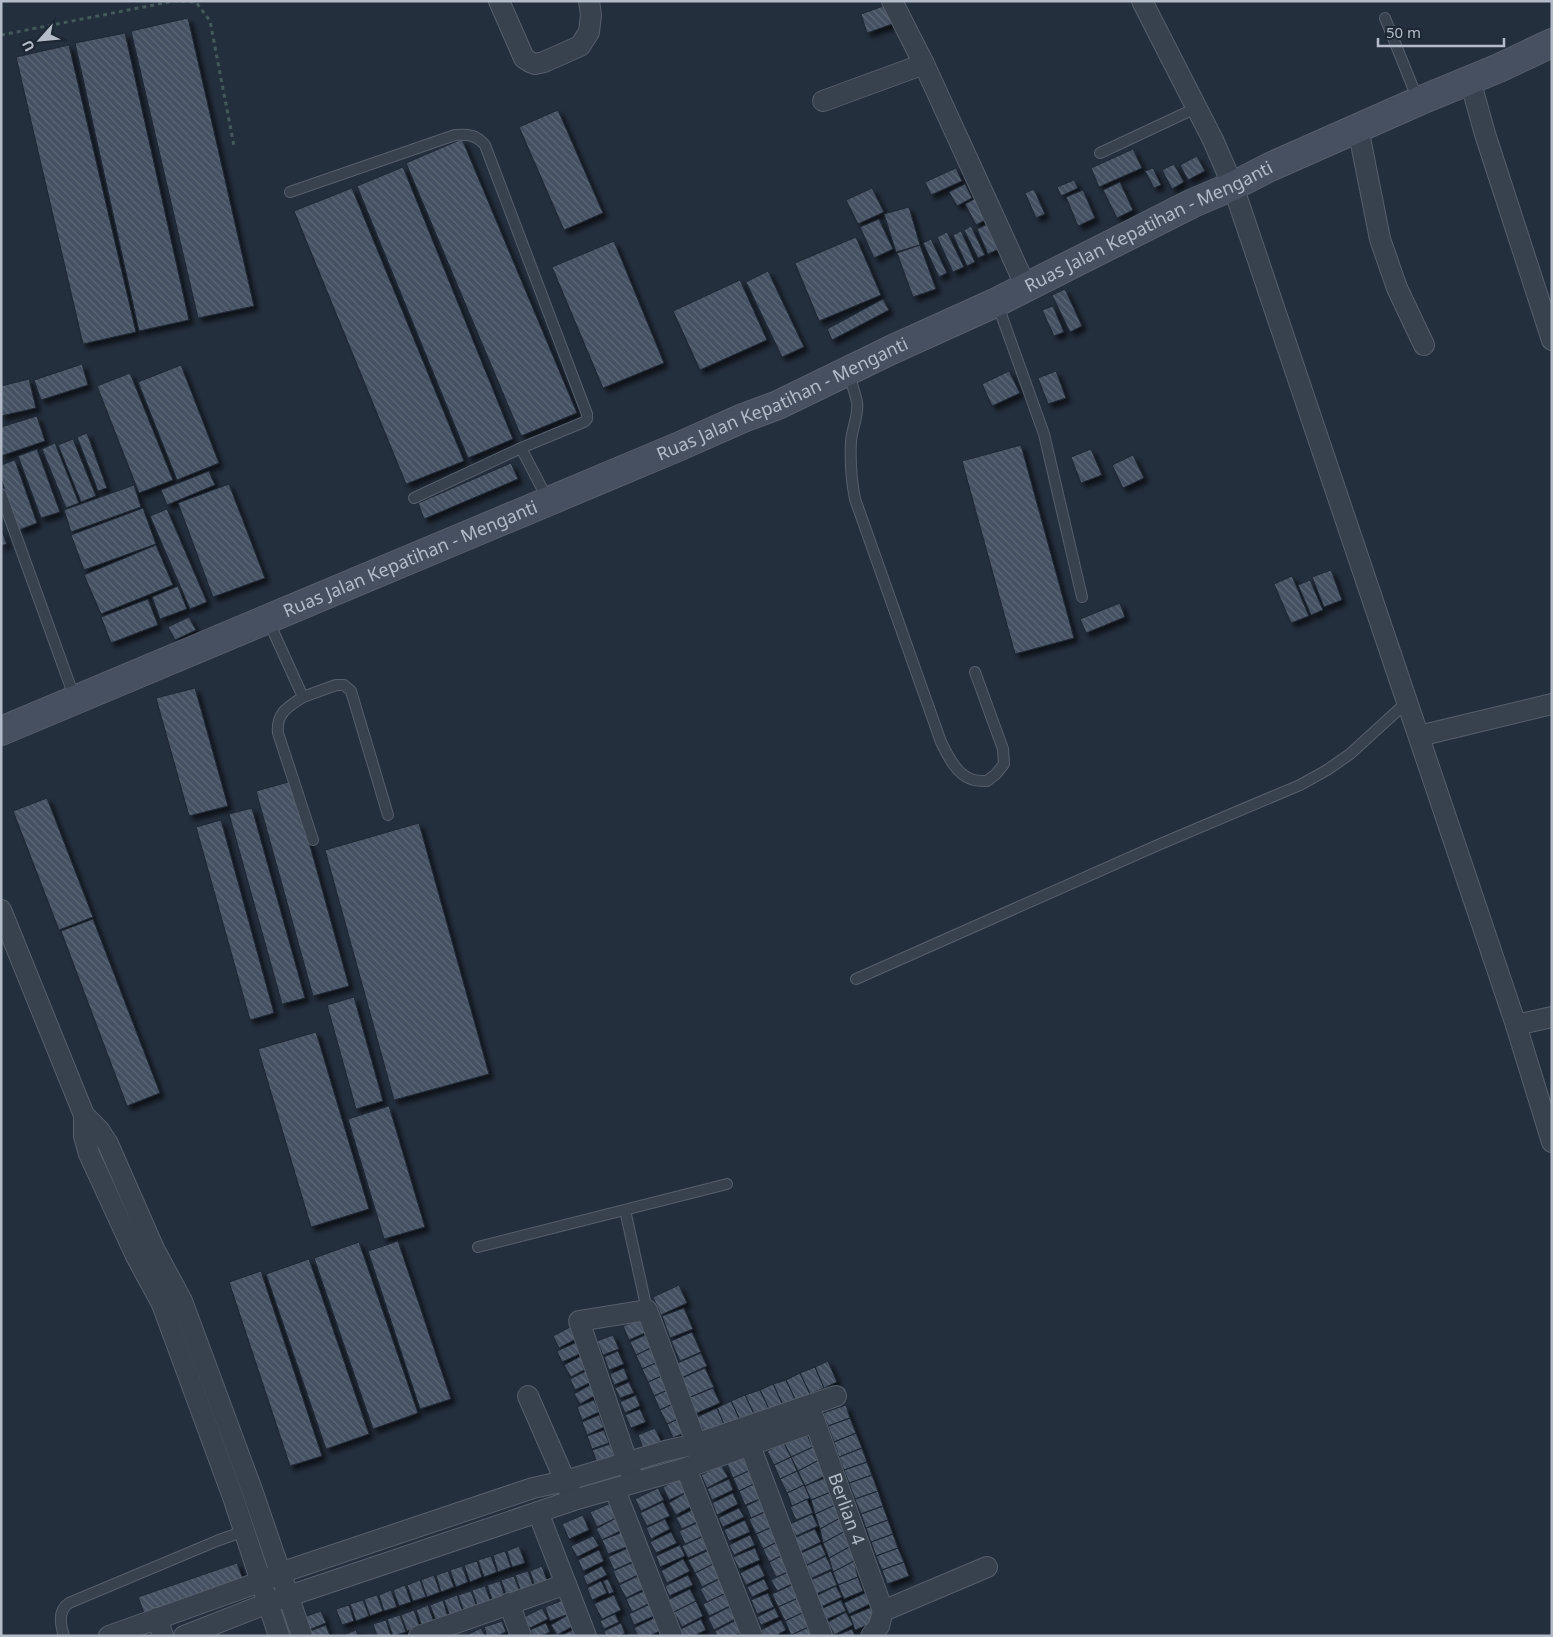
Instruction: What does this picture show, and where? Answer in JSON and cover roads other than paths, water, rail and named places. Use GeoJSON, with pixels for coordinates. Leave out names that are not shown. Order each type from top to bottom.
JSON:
{"type":"FeatureCollection","features":[{"type":"Feature","properties":{"kind":"main road","name":"Ruas Jalan Kepatihan - Menganti"},"geometry":{"type":"LineString","coordinates":[[1,731],[743,418],[778,405],[997,302],[1193,203],[1233,186],[1278,163],[1552,43]]}},
{"type":"Feature","properties":{"kind":"street"},"geometry":{"type":"LineString","coordinates":[[499,1],[524,58],[535,64],[580,46],[589,32],[592,15],[589,1]]}},
{"type":"Feature","properties":{"kind":"street"},"geometry":{"type":"LineString","coordinates":[[892,1],[924,64],[1026,287]]}},
{"type":"Feature","properties":{"kind":"street"},"geometry":{"type":"LineString","coordinates":[[1142,1],[1233,186],[1516,1025],[1552,1142]]}},
{"type":"Feature","properties":{"kind":"street"},"geometry":{"type":"LineString","coordinates":[[823,101],[924,64]]}},
{"type":"Feature","properties":{"kind":"street"},"geometry":{"type":"LineString","coordinates":[[1470,80],[1485,134],[1552,340]]}},
{"type":"Feature","properties":{"kind":"street"},"geometry":{"type":"LineString","coordinates":[[1358,128],[1380,239],[1397,288],[1424,345]]}},
{"type":"Feature","properties":{"kind":"street"},"geometry":{"type":"LineString","coordinates":[[1419,736],[1552,704]]}},
{"type":"Feature","properties":{"kind":"street"},"geometry":{"type":"LineString","coordinates":[[1,910],[84,1115],[84,1136],[89,1154],[136,1256],[158,1278],[162,1304],[242,1493],[280,1573],[302,1636]]}},
{"type":"Feature","properties":{"kind":"street"},"geometry":{"type":"LineString","coordinates":[[1516,1025],[1552,1018]]}},
{"type":"Feature","properties":{"kind":"street"},"geometry":{"type":"LineString","coordinates":[[635,1483],[579,1320],[647,1310],[752,1636]]}},
{"type":"Feature","properties":{"kind":"street"},"geometry":{"type":"LineString","coordinates":[[528,1396],[574,1500]]}},
{"type":"Feature","properties":{"kind":"street"},"geometry":{"type":"LineString","coordinates":[[109,1636],[160,1627],[280,1573],[533,1488],[627,1464],[665,1451],[695,1458],[750,1446],[812,1414],[836,1396]]}},
{"type":"Feature","properties":{"kind":"street"},"geometry":{"type":"LineString","coordinates":[[184,1636],[288,1596],[574,1500],[635,1483],[695,1458],[812,1414]]}},
{"type":"Feature","properties":{"kind":"street","name":"Berlian 4"},"geometry":{"type":"LineString","coordinates":[[812,1414],[883,1611]]}},
{"type":"Feature","properties":{"kind":"street"},"geometry":{"type":"LineString","coordinates":[[750,1446],[822,1636]]}},
{"type":"Feature","properties":{"kind":"street"},"geometry":{"type":"LineString","coordinates":[[615,1490],[672,1636]]}},
{"type":"Feature","properties":{"kind":"street"},"geometry":{"type":"LineString","coordinates":[[242,1493],[245,1531],[279,1636]]}},
{"type":"Feature","properties":{"kind":"street"},"geometry":{"type":"LineString","coordinates":[[538,1512],[586,1636]]}},
{"type":"Feature","properties":{"kind":"street"},"geometry":{"type":"LineString","coordinates":[[435,1522],[444,1544]]}},
{"type":"Feature","properties":{"kind":"street"},"geometry":{"type":"LineString","coordinates":[[871,1636],[879,1626],[883,1611],[988,1567]]}},
{"type":"Feature","properties":{"kind":"street"},"geometry":{"type":"LineString","coordinates":[[419,1636],[449,1631],[510,1603],[566,1584]]}},
{"type":"Feature","properties":{"kind":"street"},"geometry":{"type":"LineString","coordinates":[[510,1603],[521,1636]]}},
{"type":"Feature","properties":{"kind":"lane"},"geometry":{"type":"LineString","coordinates":[[1385,18],[1419,101]]}},
{"type":"Feature","properties":{"kind":"lane"},"geometry":{"type":"LineString","coordinates":[[1100,153],[1196,108]]}},
{"type":"Feature","properties":{"kind":"lane"},"geometry":{"type":"LineString","coordinates":[[290,192],[455,136],[468,134],[478,137],[485,145],[587,414],[587,419],[414,498]]}},
{"type":"Feature","properties":{"kind":"lane"},"geometry":{"type":"LineString","coordinates":[[997,302],[1044,434],[1082,597]]}},
{"type":"Feature","properties":{"kind":"lane"},"geometry":{"type":"LineString","coordinates":[[848,371],[857,403],[857,415],[853,425],[851,441],[851,477],[855,499],[941,742],[948,756],[960,772],[971,779],[987,781],[1004,764],[1004,749],[976,672]]}},
{"type":"Feature","properties":{"kind":"lane"},"geometry":{"type":"LineString","coordinates":[[521,448],[549,500]]}},
{"type":"Feature","properties":{"kind":"lane"},"geometry":{"type":"LineString","coordinates":[[1,494],[75,700]]}},
{"type":"Feature","properties":{"kind":"lane"},"geometry":{"type":"LineString","coordinates":[[268,619],[302,697]]}},
{"type":"Feature","properties":{"kind":"lane"},"geometry":{"type":"LineString","coordinates":[[313,840],[278,733],[277,724],[286,709],[302,697],[336,685],[344,685],[351,691],[388,815]]}},
{"type":"Feature","properties":{"kind":"lane"},"geometry":{"type":"LineString","coordinates":[[856,980],[1149,849],[1300,785],[1350,754],[1407,702]]}},
{"type":"Feature","properties":{"kind":"lane"},"geometry":{"type":"LineString","coordinates":[[478,1247],[727,1184]]}},
{"type":"Feature","properties":{"kind":"lane"},"geometry":{"type":"LineString","coordinates":[[625,1210],[647,1310]]}},
{"type":"Feature","properties":{"kind":"lane"},"geometry":{"type":"LineString","coordinates":[[64,1636],[61,1615],[63,1607],[69,1603],[219,1540],[245,1531]]}}]}
